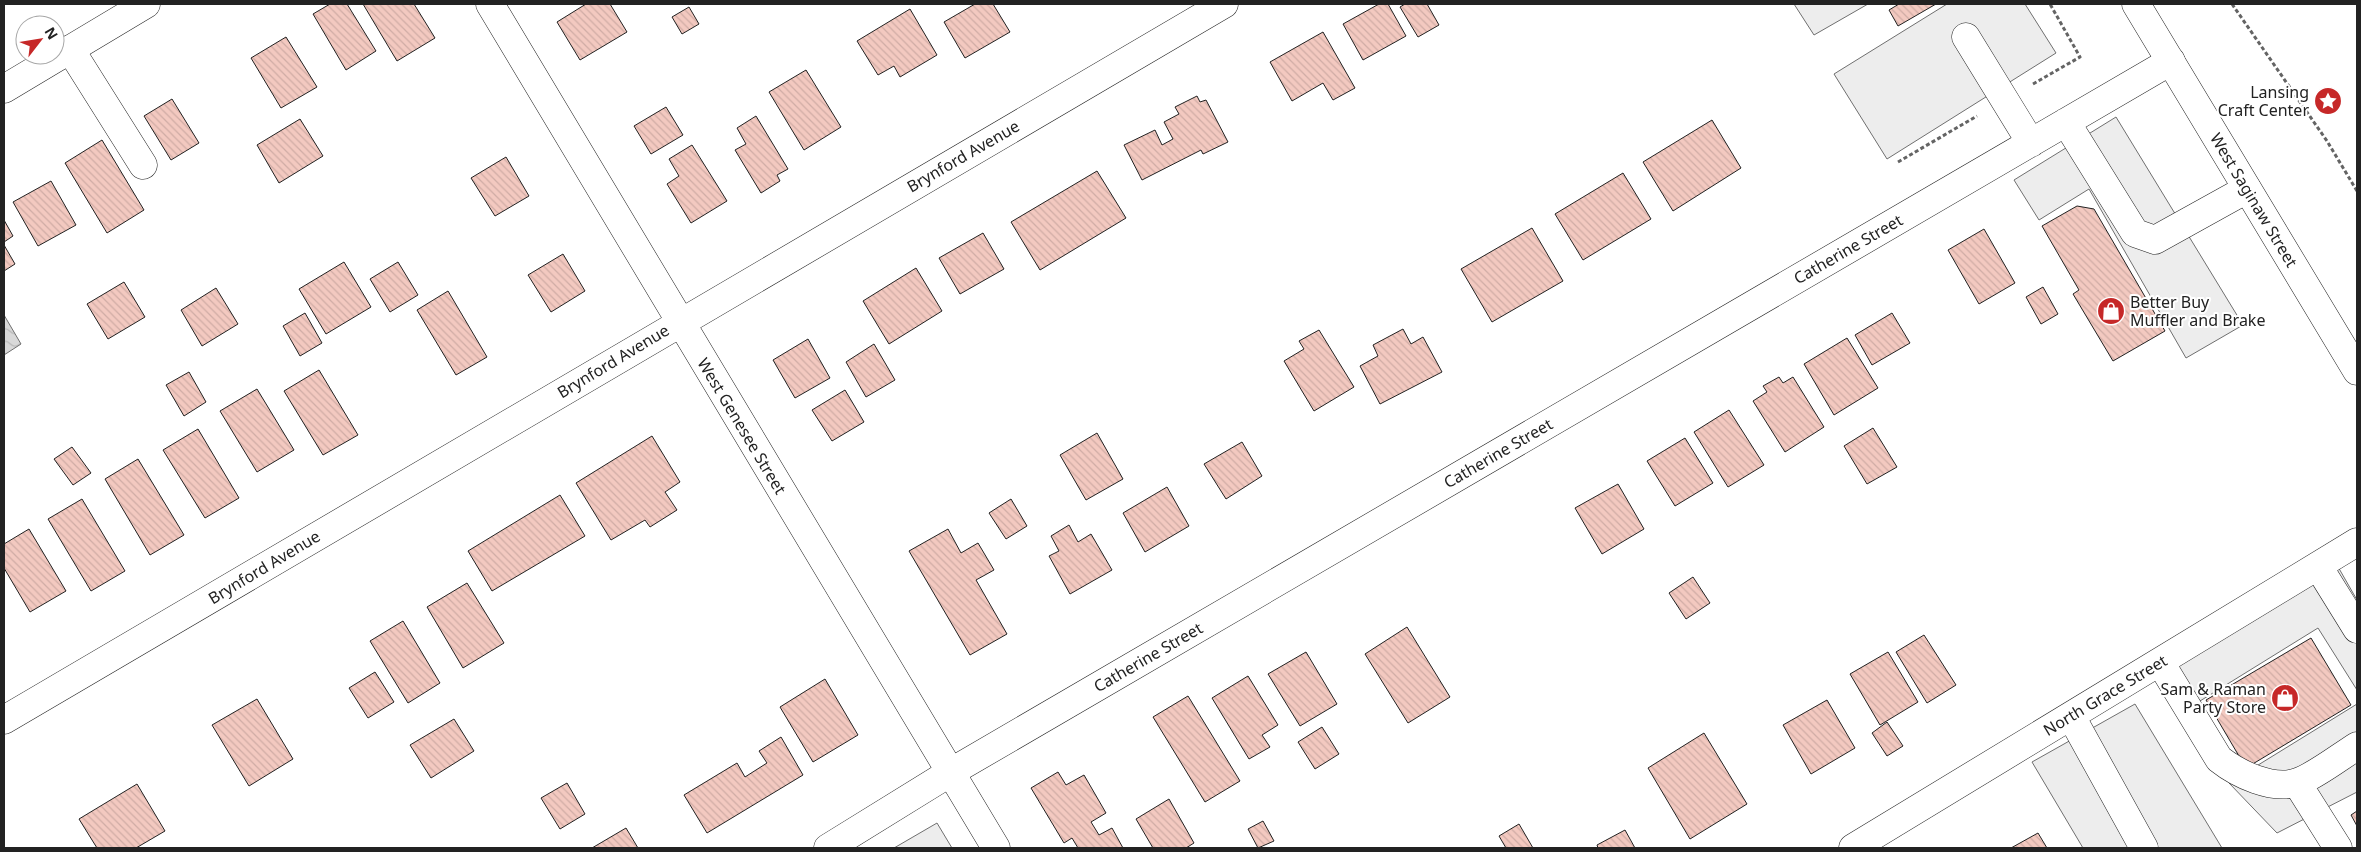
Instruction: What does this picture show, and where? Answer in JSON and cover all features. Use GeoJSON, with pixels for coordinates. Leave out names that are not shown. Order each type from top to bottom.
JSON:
{"type":"FeatureCollection","features":[{"type":"Feature","properties":{"kind":"street"},"geometry":{"type":"LineString","coordinates":[[4,89],[146,4]]}},
{"type":"Feature","properties":{"kind":"street","name":"West Genesee Street"},"geometry":{"type":"LineString","coordinates":[[490,4],[996,848]]}},
{"type":"Feature","properties":{"kind":"street","name":"Brynford Avenue"},"geometry":{"type":"LineString","coordinates":[[4,720],[1224,4]]}},
{"type":"Feature","properties":{"kind":"street","name":"West Saginaw Street"},"geometry":{"type":"LineString","coordinates":[[2136,4],[2357,371]]}},
{"type":"Feature","properties":{"kind":"street"},"geometry":{"type":"LineString","coordinates":[[1966,37],[2031,143]]}},
{"type":"Feature","properties":{"kind":"street"},"geometry":{"type":"LineString","coordinates":[[70,49],[143,165]]}},
{"type":"Feature","properties":{"kind":"street","name":"Catherine Street"},"geometry":{"type":"LineString","coordinates":[[828,848],[951,772],[2171,61]]}},
{"type":"Feature","properties":{"kind":"street"},"geometry":{"type":"LineString","coordinates":[[2066,122],[2135,233],[2156,240],[2247,189]]}},
{"type":"Feature","properties":{"kind":"street","name":"North Grace Street"},"geometry":{"type":"LineString","coordinates":[[1853,848],[2357,542]]}},
{"type":"Feature","properties":{"kind":"street"},"geometry":{"type":"LineString","coordinates":[[2318,566],[2357,628]]}},
{"type":"Feature","properties":{"kind":"street"},"geometry":{"type":"LineString","coordinates":[[2160,662],[2218,760],[2232,770],[2274,784],[2297,783],[2357,746]]}},
{"type":"Feature","properties":{"kind":"street"},"geometry":{"type":"LineString","coordinates":[[2071,716],[2144,848]]}},
{"type":"Feature","properties":{"kind":"street"},"geometry":{"type":"LineString","coordinates":[[2297,783],[2338,848]]}},
{"type":"Feature","properties":{"kind":"path"},"geometry":{"type":"LineString","coordinates":[[2232,4],[2327,141],[2357,191]]}},
{"type":"Feature","properties":{"kind":"shaded area"},"geometry":{"type":"Polygon","coordinates":[[[1794,4],[1868,4],[1814,35],[1794,4]]]}},
{"type":"Feature","properties":{"kind":"shaded area"},"geometry":{"type":"Polygon","coordinates":[[[1947,4],[2025,4],[2056,53],[1887,159],[1834,74],[1947,4]]]}},
{"type":"Feature","properties":{"kind":"shaded area"},"geometry":{"type":"Polygon","coordinates":[[[2116,117],[2243,325],[2186,358],[2089,189],[2039,220],[2014,180],[2116,117]]]}},
{"type":"Feature","properties":{"kind":"shaded area"},"geometry":{"type":"Polygon","coordinates":[[[2337,565],[2357,600],[2357,690],[2318,628],[2179,714],[2150,673],[2337,565]]]}},
{"type":"Feature","properties":{"kind":"shaded area"},"geometry":{"type":"Polygon","coordinates":[[[2135,704],[2222,848],[2083,848],[2032,762],[2135,704]]]}},
{"type":"Feature","properties":{"kind":"shaded area"},"geometry":{"type":"Polygon","coordinates":[[[2357,704],[2357,792],[2277,833],[2229,783],[2357,704]]]}},
{"type":"Feature","properties":{"kind":"shaded area"},"geometry":{"type":"Polygon","coordinates":[[[937,823],[952,848],[894,848],[937,823]]]}},
{"type":"Feature","properties":{"kind":"water"},"geometry":{"type":"Polygon","coordinates":[[[4,315],[21,344],[4,355],[4,315]]]}},
{"type":"Feature","properties":{"kind":"building"},"geometry":{"type":"Polygon","coordinates":[[[330,4],[347,4],[376,51],[346,70],[313,14],[330,4]]]}},
{"type":"Feature","properties":{"kind":"building"},"geometry":{"type":"Polygon","coordinates":[[[363,4],[414,4],[435,38],[397,61],[363,4]]]}},
{"type":"Feature","properties":{"kind":"building"},"geometry":{"type":"Polygon","coordinates":[[[586,4],[610,4],[627,32],[580,60],[557,22],[586,4]]]}},
{"type":"Feature","properties":{"kind":"building"},"geometry":{"type":"Polygon","coordinates":[[[975,4],[993,4],[1010,32],[965,58],[944,22],[975,4]]]}},
{"type":"Feature","properties":{"kind":"building"},"geometry":{"type":"Polygon","coordinates":[[[1379,4],[1388,4],[1406,36],[1363,60],[1343,24],[1379,4]]]}},
{"type":"Feature","properties":{"kind":"building"},"geometry":{"type":"Polygon","coordinates":[[[1405,4],[1427,4],[1439,25],[1418,37],[1400,7],[1405,4]]]}},
{"type":"Feature","properties":{"kind":"building"},"geometry":{"type":"Polygon","coordinates":[[[1899,4],[1936,4],[1898,26],[1889,10],[1899,4]]]}},
{"type":"Feature","properties":{"kind":"building"},"geometry":{"type":"Polygon","coordinates":[[[689,7],[699,24],[682,34],[672,17],[689,7]]]}},
{"type":"Feature","properties":{"kind":"building"},"geometry":{"type":"Polygon","coordinates":[[[910,9],[937,55],[900,77],[894,66],[878,75],[857,41],[910,9]]]}},
{"type":"Feature","properties":{"kind":"building"},"geometry":{"type":"Polygon","coordinates":[[[1323,32],[1355,88],[1333,100],[1323,83],[1292,101],[1270,62],[1323,32]]]}},
{"type":"Feature","properties":{"kind":"building"},"geometry":{"type":"Polygon","coordinates":[[[286,37],[317,87],[281,108],[251,58],[286,37]]]}},
{"type":"Feature","properties":{"kind":"building"},"geometry":{"type":"Polygon","coordinates":[[[806,70],[841,127],[804,150],[769,92],[806,70]]]}},
{"type":"Feature","properties":{"kind":"building"},"geometry":{"type":"Polygon","coordinates":[[[1197,96],[1200,102],[1206,100],[1228,142],[1203,154],[1201,150],[1142,180],[1124,145],[1155,130],[1162,145],[1173,139],[1164,122],[1179,114],[1175,107],[1197,96]]]}},
{"type":"Feature","properties":{"kind":"building"},"geometry":{"type":"Polygon","coordinates":[[[172,99],[199,143],[171,160],[144,116],[172,99]]]}},
{"type":"Feature","properties":{"kind":"building"},"geometry":{"type":"Polygon","coordinates":[[[666,107],[683,135],[651,154],[634,126],[666,107]]]}},
{"type":"Feature","properties":{"kind":"building"},"geometry":{"type":"Polygon","coordinates":[[[756,116],[788,169],[777,175],[780,181],[761,193],[735,150],[746,144],[737,128],[756,116]]]}},
{"type":"Feature","properties":{"kind":"building"},"geometry":{"type":"Polygon","coordinates":[[[300,119],[323,156],[279,183],[257,145],[300,119]]]}},
{"type":"Feature","properties":{"kind":"building"},"geometry":{"type":"Polygon","coordinates":[[[1712,120],[1741,168],[1673,211],[1643,162],[1712,120]]]}},
{"type":"Feature","properties":{"kind":"building"},"geometry":{"type":"Polygon","coordinates":[[[102,140],[144,210],[107,233],[65,163],[102,140]]]}},
{"type":"Feature","properties":{"kind":"building"},"geometry":{"type":"Polygon","coordinates":[[[692,145],[727,201],[691,223],[667,184],[679,176],[669,159],[692,145]]]}},
{"type":"Feature","properties":{"kind":"building"},"geometry":{"type":"Polygon","coordinates":[[[506,157],[529,196],[495,216],[471,178],[506,157]]]}},
{"type":"Feature","properties":{"kind":"building"},"geometry":{"type":"Polygon","coordinates":[[[1097,171],[1126,218],[1040,270],[1011,222],[1097,171]]]}},
{"type":"Feature","properties":{"kind":"building"},"geometry":{"type":"Polygon","coordinates":[[[1623,173],[1651,219],[1583,260],[1555,214],[1623,173]]]}},
{"type":"Feature","properties":{"kind":"building"},"geometry":{"type":"Polygon","coordinates":[[[51,181],[76,225],[38,246],[13,202],[51,181]]]}},
{"type":"Feature","properties":{"kind":"building"},"geometry":{"type":"Polygon","coordinates":[[[2077,206],[2094,209],[2165,331],[2113,361],[2073,294],[2079,290],[2042,226],[2077,206]]]}},
{"type":"Feature","properties":{"kind":"building"},"geometry":{"type":"Polygon","coordinates":[[[4,220],[13,236],[4,242],[4,220]]]}},
{"type":"Feature","properties":{"kind":"building"},"geometry":{"type":"Polygon","coordinates":[[[1532,228],[1563,281],[1492,322],[1461,269],[1532,228]]]}},
{"type":"Feature","properties":{"kind":"building"},"geometry":{"type":"Polygon","coordinates":[[[1984,229],[2015,283],[1979,304],[1948,250],[1984,229]]]}},
{"type":"Feature","properties":{"kind":"building"},"geometry":{"type":"Polygon","coordinates":[[[983,233],[1004,269],[960,294],[939,258],[983,233]]]}},
{"type":"Feature","properties":{"kind":"building"},"geometry":{"type":"Polygon","coordinates":[[[4,245],[15,264],[4,271],[4,245]]]}},
{"type":"Feature","properties":{"kind":"building"},"geometry":{"type":"Polygon","coordinates":[[[563,254],[585,291],[551,312],[528,275],[563,254]]]}},
{"type":"Feature","properties":{"kind":"building"},"geometry":{"type":"Polygon","coordinates":[[[344,262],[371,307],[326,334],[299,289],[344,262]]]}},
{"type":"Feature","properties":{"kind":"building"},"geometry":{"type":"Polygon","coordinates":[[[398,262],[418,295],[390,312],[370,279],[398,262]]]}},
{"type":"Feature","properties":{"kind":"building"},"geometry":{"type":"Polygon","coordinates":[[[916,268],[942,311],[889,344],[863,301],[916,268]]]}},
{"type":"Feature","properties":{"kind":"building"},"geometry":{"type":"Polygon","coordinates":[[[124,282],[145,317],[108,339],[87,304],[124,282]]]}},
{"type":"Feature","properties":{"kind":"building"},"geometry":{"type":"Polygon","coordinates":[[[2043,287],[2058,314],[2041,324],[2026,297],[2043,287]]]}},
{"type":"Feature","properties":{"kind":"building"},"geometry":{"type":"Polygon","coordinates":[[[216,288],[238,324],[202,346],[181,310],[216,288]]]}},
{"type":"Feature","properties":{"kind":"building"},"geometry":{"type":"Polygon","coordinates":[[[448,291],[487,357],[456,375],[417,310],[448,291]]]}},
{"type":"Feature","properties":{"kind":"building"},"geometry":{"type":"Polygon","coordinates":[[[305,313],[322,343],[300,356],[283,326],[305,313]]]}},
{"type":"Feature","properties":{"kind":"building"},"geometry":{"type":"Polygon","coordinates":[[[1892,313],[1910,343],[1872,365],[1855,335],[1892,313]]]}},
{"type":"Feature","properties":{"kind":"building"},"geometry":{"type":"Polygon","coordinates":[[[1403,329],[1411,344],[1423,337],[1442,372],[1380,404],[1360,366],[1378,356],[1373,345],[1403,329]]]}},
{"type":"Feature","properties":{"kind":"building"},"geometry":{"type":"Polygon","coordinates":[[[1319,330],[1354,387],[1314,411],[1284,361],[1304,349],[1299,341],[1319,330]]]}},
{"type":"Feature","properties":{"kind":"building"},"geometry":{"type":"Polygon","coordinates":[[[1847,338],[1878,388],[1834,415],[1804,364],[1847,338]]]}},
{"type":"Feature","properties":{"kind":"building"},"geometry":{"type":"Polygon","coordinates":[[[808,339],[830,378],[795,398],[773,360],[808,339]]]}},
{"type":"Feature","properties":{"kind":"building"},"geometry":{"type":"Polygon","coordinates":[[[874,344],[895,380],[866,397],[846,362],[874,344]]]}},
{"type":"Feature","properties":{"kind":"building"},"geometry":{"type":"Polygon","coordinates":[[[319,370],[358,435],[323,455],[284,391],[319,370]]]}},
{"type":"Feature","properties":{"kind":"building"},"geometry":{"type":"Polygon","coordinates":[[[189,372],[206,402],[184,416],[166,385],[189,372]]]}},
{"type":"Feature","properties":{"kind":"building"},"geometry":{"type":"Polygon","coordinates":[[[1779,377],[1783,383],[1793,377],[1824,427],[1785,452],[1753,401],[1767,392],[1763,386],[1779,377]]]}},
{"type":"Feature","properties":{"kind":"building"},"geometry":{"type":"Polygon","coordinates":[[[257,389],[294,450],[257,472],[220,411],[257,389]]]}},
{"type":"Feature","properties":{"kind":"building"},"geometry":{"type":"Polygon","coordinates":[[[845,390],[864,422],[832,441],[812,410],[845,390]]]}},
{"type":"Feature","properties":{"kind":"building"},"geometry":{"type":"Polygon","coordinates":[[[1729,410],[1764,465],[1728,487],[1694,432],[1729,410]]]}},
{"type":"Feature","properties":{"kind":"building"},"geometry":{"type":"Polygon","coordinates":[[[1873,428],[1897,467],[1867,484],[1844,446],[1873,428]]]}},
{"type":"Feature","properties":{"kind":"building"},"geometry":{"type":"Polygon","coordinates":[[[198,429],[239,498],[205,518],[163,450],[198,429]]]}},
{"type":"Feature","properties":{"kind":"building"},"geometry":{"type":"Polygon","coordinates":[[[1097,433],[1123,479],[1086,500],[1060,455],[1097,433]]]}},
{"type":"Feature","properties":{"kind":"building"},"geometry":{"type":"Polygon","coordinates":[[[652,436],[680,482],[665,492],[677,510],[650,527],[645,520],[611,540],[576,483],[652,436]]]}},
{"type":"Feature","properties":{"kind":"building"},"geometry":{"type":"Polygon","coordinates":[[[1685,438],[1713,483],[1675,506],[1647,461],[1685,438]]]}},
{"type":"Feature","properties":{"kind":"building"},"geometry":{"type":"Polygon","coordinates":[[[1242,442],[1262,476],[1226,499],[1204,464],[1242,442]]]}},
{"type":"Feature","properties":{"kind":"building"},"geometry":{"type":"Polygon","coordinates":[[[72,447],[91,473],[73,485],[54,459],[72,447]]]}},
{"type":"Feature","properties":{"kind":"building"},"geometry":{"type":"Polygon","coordinates":[[[138,459],[184,535],[150,555],[105,479],[138,459]]]}},
{"type":"Feature","properties":{"kind":"building"},"geometry":{"type":"Polygon","coordinates":[[[1618,484],[1644,529],[1602,554],[1575,508],[1618,484]]]}},
{"type":"Feature","properties":{"kind":"building"},"geometry":{"type":"Polygon","coordinates":[[[1167,487],[1189,526],[1145,552],[1123,513],[1167,487]]]}},
{"type":"Feature","properties":{"kind":"building"},"geometry":{"type":"Polygon","coordinates":[[[560,495],[585,536],[492,591],[468,551],[560,495]]]}},
{"type":"Feature","properties":{"kind":"building"},"geometry":{"type":"Polygon","coordinates":[[[82,499],[125,571],[91,591],[48,519],[82,499]]]}},
{"type":"Feature","properties":{"kind":"building"},"geometry":{"type":"Polygon","coordinates":[[[1011,499],[1027,526],[1006,539],[989,513],[1011,499]]]}},
{"type":"Feature","properties":{"kind":"building"},"geometry":{"type":"Polygon","coordinates":[[[1069,525],[1078,542],[1091,534],[1112,570],[1070,594],[1049,556],[1059,551],[1051,536],[1069,525]]]}},
{"type":"Feature","properties":{"kind":"building"},"geometry":{"type":"Polygon","coordinates":[[[29,529],[66,591],[30,612],[4,568],[4,544],[29,529]]]}},
{"type":"Feature","properties":{"kind":"building"},"geometry":{"type":"Polygon","coordinates":[[[948,529],[961,553],[978,543],[994,570],[976,580],[1007,634],[970,655],[909,551],[948,529]]]}},
{"type":"Feature","properties":{"kind":"building"},"geometry":{"type":"Polygon","coordinates":[[[1693,577],[1710,603],[1686,619],[1669,593],[1693,577]]]}},
{"type":"Feature","properties":{"kind":"building"},"geometry":{"type":"Polygon","coordinates":[[[467,583],[504,643],[463,668],[427,607],[467,583]]]}},
{"type":"Feature","properties":{"kind":"building"},"geometry":{"type":"Polygon","coordinates":[[[403,621],[440,683],[408,703],[370,641],[403,621]]]}},
{"type":"Feature","properties":{"kind":"building"},"geometry":{"type":"Polygon","coordinates":[[[1407,627],[1450,697],[1408,723],[1365,654],[1407,627]]]}},
{"type":"Feature","properties":{"kind":"building"},"geometry":{"type":"Polygon","coordinates":[[[1924,635],[1956,685],[1927,703],[1896,652],[1924,635]]]}},
{"type":"Feature","properties":{"kind":"building"},"geometry":{"type":"Polygon","coordinates":[[[2311,638],[2351,705],[2246,768],[2206,700],[2311,638]]]}},
{"type":"Feature","properties":{"kind":"building"},"geometry":{"type":"Polygon","coordinates":[[[1306,652],[1337,704],[1300,726],[1268,674],[1306,652]]]}},
{"type":"Feature","properties":{"kind":"building"},"geometry":{"type":"Polygon","coordinates":[[[1888,652],[1918,702],[1880,725],[1850,674],[1888,652]]]}},
{"type":"Feature","properties":{"kind":"building"},"geometry":{"type":"Polygon","coordinates":[[[375,672],[394,702],[368,718],[349,688],[375,672]]]}},
{"type":"Feature","properties":{"kind":"building"},"geometry":{"type":"Polygon","coordinates":[[[1248,676],[1278,725],[1262,735],[1270,747],[1249,759],[1212,698],[1248,676]]]}},
{"type":"Feature","properties":{"kind":"building"},"geometry":{"type":"Polygon","coordinates":[[[825,679],[858,735],[813,762],[780,707],[825,679]]]}},
{"type":"Feature","properties":{"kind":"building"},"geometry":{"type":"Polygon","coordinates":[[[1188,696],[1240,781],[1205,802],[1153,717],[1188,696]]]}},
{"type":"Feature","properties":{"kind":"building"},"geometry":{"type":"Polygon","coordinates":[[[257,699],[293,759],[249,786],[212,725],[257,699]]]}},
{"type":"Feature","properties":{"kind":"building"},"geometry":{"type":"Polygon","coordinates":[[[1827,700],[1855,748],[1811,774],[1783,725],[1827,700]]]}},
{"type":"Feature","properties":{"kind":"building"},"geometry":{"type":"Polygon","coordinates":[[[454,719],[474,751],[431,778],[410,745],[454,719]]]}},
{"type":"Feature","properties":{"kind":"building"},"geometry":{"type":"Polygon","coordinates":[[[1887,722],[1903,746],[1887,756],[1872,733],[1887,722]]]}},
{"type":"Feature","properties":{"kind":"building"},"geometry":{"type":"Polygon","coordinates":[[[1322,727],[1339,754],[1315,769],[1298,742],[1322,727]]]}},
{"type":"Feature","properties":{"kind":"building"},"geometry":{"type":"Polygon","coordinates":[[[1704,733],[1747,804],[1690,839],[1648,768],[1704,733]]]}},
{"type":"Feature","properties":{"kind":"building"},"geometry":{"type":"Polygon","coordinates":[[[781,737],[803,775],[707,833],[684,795],[737,763],[745,777],[767,763],[759,751],[781,737]]]}},
{"type":"Feature","properties":{"kind":"building"},"geometry":{"type":"Polygon","coordinates":[[[1058,772],[1066,785],[1084,775],[1106,813],[1091,822],[1099,835],[1112,828],[1123,848],[1078,848],[1072,838],[1064,843],[1031,788],[1058,772]]]}},
{"type":"Feature","properties":{"kind":"building"},"geometry":{"type":"Polygon","coordinates":[[[567,783],[585,814],[560,829],[541,798],[567,783]]]}},
{"type":"Feature","properties":{"kind":"building"},"geometry":{"type":"Polygon","coordinates":[[[137,784],[165,831],[136,848],[97,848],[79,819],[137,784]]]}},
{"type":"Feature","properties":{"kind":"building"},"geometry":{"type":"Polygon","coordinates":[[[1169,799],[1194,843],[1186,848],[1153,848],[1136,819],[1169,799]]]}},
{"type":"Feature","properties":{"kind":"building"},"geometry":{"type":"Polygon","coordinates":[[[2357,811],[2357,826],[2351,815],[2357,811]]]}},
{"type":"Feature","properties":{"kind":"building"},"geometry":{"type":"Polygon","coordinates":[[[1263,821],[1274,841],[1258,848],[1248,829],[1263,821]]]}},
{"type":"Feature","properties":{"kind":"building"},"geometry":{"type":"Polygon","coordinates":[[[1519,824],[1533,848],[1506,848],[1499,836],[1519,824]]]}},
{"type":"Feature","properties":{"kind":"building"},"geometry":{"type":"Polygon","coordinates":[[[626,828],[638,848],[592,848],[626,828]]]}},
{"type":"Feature","properties":{"kind":"building"},"geometry":{"type":"Polygon","coordinates":[[[1625,830],[1635,848],[1598,848],[1597,845],[1625,830]]]}},
{"type":"Feature","properties":{"kind":"building"},"geometry":{"type":"Polygon","coordinates":[[[2038,833],[2047,848],[2011,848],[2038,833]]]}},
{"type":"Feature","properties":{"kind":"place","name":"Lansing Craft Center"},"geometry":{"type":"Point","coordinates":[2328,101]}},
{"type":"Feature","properties":{"kind":"place","name":"Better Buy Muffler and Brake"},"geometry":{"type":"Point","coordinates":[2111,311]}},
{"type":"Feature","properties":{"kind":"place","name":"Sam & Raman Party Store"},"geometry":{"type":"Point","coordinates":[2285,698]}}]}
